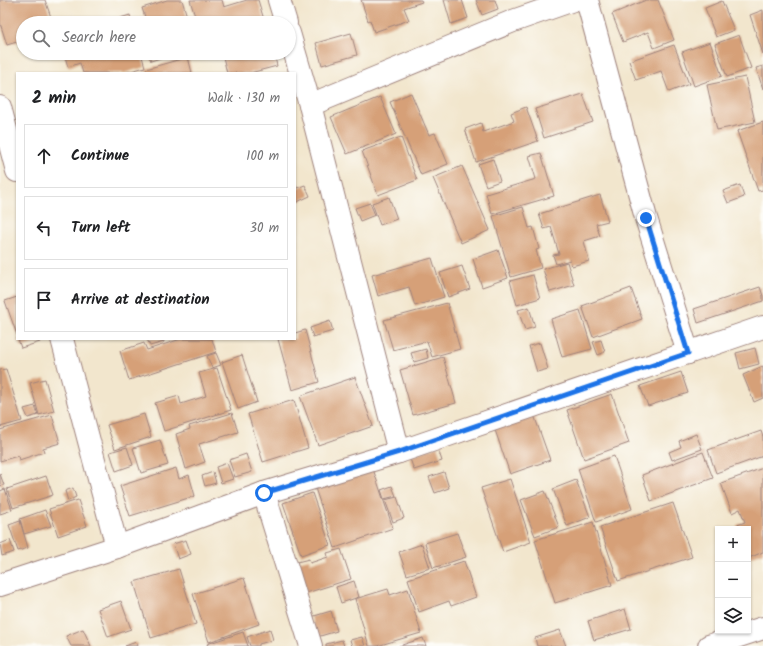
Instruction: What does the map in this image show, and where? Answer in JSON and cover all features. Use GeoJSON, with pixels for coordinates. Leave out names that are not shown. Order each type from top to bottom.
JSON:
{"type":"FeatureCollection","features":[{"type":"Feature","properties":{"kind":"street"},"geometry":{"type":"LineString","coordinates":[[279,0],[284,16]]}},
{"type":"Feature","properties":{"kind":"street"},"geometry":{"type":"LineString","coordinates":[[310,105],[513,21],[573,0]]}},
{"type":"Feature","properties":{"kind":"street"},"geometry":{"type":"LineString","coordinates":[[587,0],[646,218],[688,353]]}},
{"type":"Feature","properties":{"kind":"street"},"geometry":{"type":"LineString","coordinates":[[296,57],[310,105],[399,452]]}},
{"type":"Feature","properties":{"kind":"street"},"geometry":{"type":"LineString","coordinates":[[0,107],[16,167]]}},
{"type":"Feature","properties":{"kind":"street"},"geometry":{"type":"LineString","coordinates":[[0,585],[117,547],[264,493],[399,452],[763,327]]}},
{"type":"Feature","properties":{"kind":"street"},"geometry":{"type":"LineString","coordinates":[[62,340],[117,547]]}},
{"type":"Feature","properties":{"kind":"street"},"geometry":{"type":"LineString","coordinates":[[264,493],[311,646]]}},
{"type":"Feature","properties":{"kind":"street"},"geometry":{"type":"LineString","coordinates":[[718,645],[763,628]]}},
{"type":"Feature","properties":{"kind":"building"},"geometry":{"type":"Polygon","coordinates":[[[0,0],[45,0],[51,16],[16,16],[16,42],[7,45],[0,23],[0,0]]]}},
{"type":"Feature","properties":{"kind":"building"},"geometry":{"type":"Polygon","coordinates":[[[167,0],[182,0],[187,16],[145,16],[142,8],[167,0]]]}},
{"type":"Feature","properties":{"kind":"building"},"geometry":{"type":"Polygon","coordinates":[[[190,0],[222,0],[224,7],[247,0],[258,0],[263,16],[195,16],[190,0]]]}},
{"type":"Feature","properties":{"kind":"building"},"geometry":{"type":"Polygon","coordinates":[[[361,0],[421,0],[422,2],[404,8],[409,20],[374,32],[370,20],[368,21],[361,0]]]}},
{"type":"Feature","properties":{"kind":"building"},"geometry":{"type":"Polygon","coordinates":[[[444,0],[462,0],[468,18],[451,24],[444,0]]]}},
{"type":"Feature","properties":{"kind":"building"},"geometry":{"type":"Polygon","coordinates":[[[476,0],[495,0],[498,9],[482,15],[476,0]]]}},
{"type":"Feature","properties":{"kind":"building"},"geometry":{"type":"Polygon","coordinates":[[[646,0],[658,0],[674,40],[654,48],[648,32],[623,42],[612,14],[646,0]]]}},
{"type":"Feature","properties":{"kind":"building"},"geometry":{"type":"Polygon","coordinates":[[[722,1],[734,30],[716,37],[705,8],[722,1]]]}},
{"type":"Feature","properties":{"kind":"building"},"geometry":{"type":"Polygon","coordinates":[[[763,10],[763,54],[750,15],[763,10]]]}},
{"type":"Feature","properties":{"kind":"building"},"geometry":{"type":"Polygon","coordinates":[[[351,33],[357,55],[322,65],[316,43],[351,33]]]}},
{"type":"Feature","properties":{"kind":"building"},"geometry":{"type":"Polygon","coordinates":[[[739,35],[751,68],[727,77],[715,44],[739,35]]]}},
{"type":"Feature","properties":{"kind":"building"},"geometry":{"type":"Polygon","coordinates":[[[710,42],[722,76],[694,86],[682,52],[710,42]]]}},
{"type":"Feature","properties":{"kind":"building"},"geometry":{"type":"Polygon","coordinates":[[[674,45],[689,84],[669,92],[661,71],[636,80],[629,61],[674,45]]]}},
{"type":"Feature","properties":{"kind":"building"},"geometry":{"type":"Polygon","coordinates":[[[66,60],[143,60],[145,67],[128,72],[83,72],[80,63],[68,67],[66,60]]]}},
{"type":"Feature","properties":{"kind":"building"},"geometry":{"type":"Polygon","coordinates":[[[178,60],[189,60],[192,72],[147,72],[146,69],[178,60]]]}},
{"type":"Feature","properties":{"kind":"building"},"geometry":{"type":"Polygon","coordinates":[[[224,60],[276,60],[277,66],[254,72],[227,72],[224,60]]]}},
{"type":"Feature","properties":{"kind":"building"},"geometry":{"type":"Polygon","coordinates":[[[763,66],[763,89],[756,68],[763,66]]]}},
{"type":"Feature","properties":{"kind":"building"},"geometry":{"type":"Polygon","coordinates":[[[745,77],[755,122],[717,130],[707,85],[745,77]]]}},
{"type":"Feature","properties":{"kind":"building"},"geometry":{"type":"Polygon","coordinates":[[[411,93],[429,135],[435,133],[448,164],[421,175],[390,102],[411,93]]]}},
{"type":"Feature","properties":{"kind":"building"},"geometry":{"type":"Polygon","coordinates":[[[583,94],[593,122],[544,138],[535,109],[583,94]]]}},
{"type":"Feature","properties":{"kind":"building"},"geometry":{"type":"Polygon","coordinates":[[[380,97],[396,134],[347,154],[331,117],[380,97]]]}},
{"type":"Feature","properties":{"kind":"building"},"geometry":{"type":"Polygon","coordinates":[[[526,107],[538,141],[476,162],[465,129],[481,123],[483,132],[514,121],[511,113],[526,107]]]}},
{"type":"Feature","properties":{"kind":"building"},"geometry":{"type":"Polygon","coordinates":[[[763,122],[763,190],[758,191],[737,131],[763,122]]]}},
{"type":"Feature","properties":{"kind":"building"},"geometry":{"type":"Polygon","coordinates":[[[401,137],[417,180],[378,195],[362,151],[401,137]]]}},
{"type":"Feature","properties":{"kind":"building"},"geometry":{"type":"Polygon","coordinates":[[[541,153],[554,196],[492,214],[486,194],[536,179],[529,156],[541,153]]]}},
{"type":"Feature","properties":{"kind":"building"},"geometry":{"type":"Polygon","coordinates":[[[493,159],[500,181],[486,186],[478,164],[493,159]]]}},
{"type":"Feature","properties":{"kind":"building"},"geometry":{"type":"Polygon","coordinates":[[[462,166],[490,230],[461,243],[433,178],[462,166]]]}},
{"type":"Feature","properties":{"kind":"building"},"geometry":{"type":"Polygon","coordinates":[[[305,185],[310,196],[296,203],[296,186],[297,188],[305,185]]]}},
{"type":"Feature","properties":{"kind":"building"},"geometry":{"type":"Polygon","coordinates":[[[740,185],[744,197],[728,203],[723,191],[740,185]]]}},
{"type":"Feature","properties":{"kind":"building"},"geometry":{"type":"Polygon","coordinates":[[[600,195],[608,221],[596,224],[600,236],[584,241],[589,261],[572,266],[570,260],[556,264],[553,255],[559,254],[551,227],[544,229],[539,214],[600,195]]]}},
{"type":"Feature","properties":{"kind":"building"},"geometry":{"type":"Polygon","coordinates":[[[389,197],[397,219],[380,225],[372,203],[389,197]]]}},
{"type":"Feature","properties":{"kind":"building"},"geometry":{"type":"Polygon","coordinates":[[[370,203],[375,215],[360,221],[355,208],[370,203]]]}},
{"type":"Feature","properties":{"kind":"building"},"geometry":{"type":"Polygon","coordinates":[[[523,207],[529,228],[533,227],[539,249],[536,250],[541,268],[511,277],[493,216],[523,207]]]}},
{"type":"Feature","properties":{"kind":"building"},"geometry":{"type":"Polygon","coordinates":[[[498,250],[508,278],[482,287],[473,259],[498,250]]]}},
{"type":"Feature","properties":{"kind":"building"},"geometry":{"type":"Polygon","coordinates":[[[432,258],[444,297],[415,306],[409,287],[378,296],[372,275],[432,258]]]}},
{"type":"Feature","properties":{"kind":"building"},"geometry":{"type":"Polygon","coordinates":[[[567,262],[574,285],[550,292],[543,269],[567,262]]]}},
{"type":"Feature","properties":{"kind":"building"},"geometry":{"type":"Polygon","coordinates":[[[462,266],[470,289],[448,297],[440,273],[462,266]]]}},
{"type":"Feature","properties":{"kind":"building"},"geometry":{"type":"Polygon","coordinates":[[[533,275],[540,298],[517,305],[510,281],[533,275]]]}},
{"type":"Feature","properties":{"kind":"building"},"geometry":{"type":"Polygon","coordinates":[[[760,287],[763,301],[698,323],[694,309],[760,287]]]}},
{"type":"Feature","properties":{"kind":"building"},"geometry":{"type":"Polygon","coordinates":[[[631,288],[642,319],[593,337],[582,306],[631,288]]]}},
{"type":"Feature","properties":{"kind":"building"},"geometry":{"type":"Polygon","coordinates":[[[16,297],[16,332],[5,301],[16,297]]]}},
{"type":"Feature","properties":{"kind":"building"},"geometry":{"type":"Polygon","coordinates":[[[447,303],[460,349],[432,357],[427,341],[393,350],[384,320],[447,303]]]}},
{"type":"Feature","properties":{"kind":"building"},"geometry":{"type":"Polygon","coordinates":[[[529,307],[535,327],[525,330],[518,310],[529,307]]]}},
{"type":"Feature","properties":{"kind":"building"},"geometry":{"type":"Polygon","coordinates":[[[580,310],[592,349],[562,357],[551,319],[580,310]]]}},
{"type":"Feature","properties":{"kind":"building"},"geometry":{"type":"Polygon","coordinates":[[[330,321],[333,331],[313,337],[310,328],[330,321]]]}},
{"type":"Feature","properties":{"kind":"building"},"geometry":{"type":"Polygon","coordinates":[[[305,330],[319,382],[292,390],[278,340],[296,340],[296,333],[305,330]]]}},
{"type":"Feature","properties":{"kind":"building"},"geometry":{"type":"Polygon","coordinates":[[[18,340],[39,340],[40,342],[21,348],[18,340]]]}},
{"type":"Feature","properties":{"kind":"building"},"geometry":{"type":"Polygon","coordinates":[[[147,340],[163,340],[164,342],[150,346],[147,340]]]}},
{"type":"Feature","properties":{"kind":"building"},"geometry":{"type":"Polygon","coordinates":[[[178,340],[212,340],[216,352],[129,380],[120,351],[144,343],[147,350],[178,340]]]}},
{"type":"Feature","properties":{"kind":"building"},"geometry":{"type":"Polygon","coordinates":[[[601,340],[605,352],[598,355],[593,342],[601,340]]]}},
{"type":"Feature","properties":{"kind":"building"},"geometry":{"type":"Polygon","coordinates":[[[540,343],[548,369],[537,372],[529,346],[540,343]]]}},
{"type":"Feature","properties":{"kind":"building"},"geometry":{"type":"Polygon","coordinates":[[[755,348],[759,364],[740,369],[736,353],[755,348]]]}},
{"type":"Feature","properties":{"kind":"building"},"geometry":{"type":"Polygon","coordinates":[[[426,349],[428,358],[414,362],[411,353],[426,349]]]}},
{"type":"Feature","properties":{"kind":"building"},"geometry":{"type":"Polygon","coordinates":[[[216,353],[221,365],[212,368],[207,356],[216,353]]]}},
{"type":"Feature","properties":{"kind":"building"},"geometry":{"type":"Polygon","coordinates":[[[242,355],[257,402],[238,409],[222,362],[242,355]]]}},
{"type":"Feature","properties":{"kind":"building"},"geometry":{"type":"Polygon","coordinates":[[[443,357],[456,403],[413,415],[400,370],[443,357]]]}},
{"type":"Feature","properties":{"kind":"building"},"geometry":{"type":"Polygon","coordinates":[[[763,366],[763,398],[754,402],[743,375],[763,366]]]}},
{"type":"Feature","properties":{"kind":"building"},"geometry":{"type":"Polygon","coordinates":[[[217,368],[231,410],[164,431],[155,403],[179,396],[181,404],[206,396],[199,373],[217,368]]]}},
{"type":"Feature","properties":{"kind":"building"},"geometry":{"type":"Polygon","coordinates":[[[6,369],[22,421],[0,427],[0,370],[6,369]]]}},
{"type":"Feature","properties":{"kind":"building"},"geometry":{"type":"Polygon","coordinates":[[[681,372],[688,393],[648,406],[640,386],[681,372]]]}},
{"type":"Feature","properties":{"kind":"building"},"geometry":{"type":"Polygon","coordinates":[[[355,377],[373,426],[318,445],[300,396],[355,377]]]}},
{"type":"Feature","properties":{"kind":"building"},"geometry":{"type":"Polygon","coordinates":[[[45,379],[54,411],[39,415],[30,383],[45,379]]]}},
{"type":"Feature","properties":{"kind":"building"},"geometry":{"type":"Polygon","coordinates":[[[612,394],[629,443],[584,459],[567,410],[612,394]]]}},
{"type":"Feature","properties":{"kind":"building"},"geometry":{"type":"Polygon","coordinates":[[[294,400],[308,448],[263,462],[248,414],[294,400]]]}},
{"type":"Feature","properties":{"kind":"building"},"geometry":{"type":"Polygon","coordinates":[[[35,406],[38,415],[28,418],[24,409],[35,406]]]}},
{"type":"Feature","properties":{"kind":"building"},"geometry":{"type":"Polygon","coordinates":[[[232,413],[238,432],[199,444],[205,462],[186,469],[176,434],[190,429],[189,426],[232,413]]]}},
{"type":"Feature","properties":{"kind":"building"},"geometry":{"type":"Polygon","coordinates":[[[144,414],[151,437],[115,449],[107,425],[144,414]]]}},
{"type":"Feature","properties":{"kind":"building"},"geometry":{"type":"Polygon","coordinates":[[[52,415],[60,443],[43,448],[44,452],[19,460],[18,456],[0,461],[0,430],[52,415]]]}},
{"type":"Feature","properties":{"kind":"building"},"geometry":{"type":"Polygon","coordinates":[[[534,415],[550,460],[510,474],[493,424],[534,415]]]}},
{"type":"Feature","properties":{"kind":"building"},"geometry":{"type":"Polygon","coordinates":[[[761,431],[763,437],[763,456],[716,473],[708,450],[761,431]]]}},
{"type":"Feature","properties":{"kind":"building"},"geometry":{"type":"Polygon","coordinates":[[[696,434],[702,449],[672,460],[669,452],[681,447],[679,441],[696,434]]]}},
{"type":"Feature","properties":{"kind":"building"},"geometry":{"type":"Polygon","coordinates":[[[160,440],[168,465],[141,473],[133,448],[160,440]]]}},
{"type":"Feature","properties":{"kind":"building"},"geometry":{"type":"Polygon","coordinates":[[[437,446],[442,461],[414,470],[409,456],[437,446]]]}},
{"type":"Feature","properties":{"kind":"building"},"geometry":{"type":"Polygon","coordinates":[[[127,447],[133,465],[116,471],[110,452],[127,447]]]}},
{"type":"Feature","properties":{"kind":"building"},"geometry":{"type":"Polygon","coordinates":[[[703,452],[713,478],[651,501],[642,475],[703,452]]]}},
{"type":"Feature","properties":{"kind":"building"},"geometry":{"type":"Polygon","coordinates":[[[246,454],[252,472],[235,477],[229,460],[246,454]]]}},
{"type":"Feature","properties":{"kind":"building"},"geometry":{"type":"Polygon","coordinates":[[[614,456],[632,509],[596,522],[578,469],[614,456]]]}},
{"type":"Feature","properties":{"kind":"building"},"geometry":{"type":"Polygon","coordinates":[[[227,463],[233,479],[221,483],[216,467],[227,463]]]}},
{"type":"Feature","properties":{"kind":"building"},"geometry":{"type":"Polygon","coordinates":[[[176,468],[179,479],[189,475],[195,496],[130,516],[120,486],[176,468]]]}},
{"type":"Feature","properties":{"kind":"building"},"geometry":{"type":"Polygon","coordinates":[[[763,468],[763,552],[751,557],[751,526],[737,526],[745,522],[740,509],[732,513],[721,483],[763,468]]]}},
{"type":"Feature","properties":{"kind":"building"},"geometry":{"type":"Polygon","coordinates":[[[373,469],[393,528],[335,548],[315,488],[373,469]]]}},
{"type":"Feature","properties":{"kind":"building"},"geometry":{"type":"Polygon","coordinates":[[[213,472],[216,483],[205,486],[202,476],[213,472]]]}},
{"type":"Feature","properties":{"kind":"building"},"geometry":{"type":"Polygon","coordinates":[[[444,472],[449,488],[435,493],[429,477],[444,472]]]}},
{"type":"Feature","properties":{"kind":"building"},"geometry":{"type":"Polygon","coordinates":[[[0,474],[4,485],[0,486],[0,474]]]}},
{"type":"Feature","properties":{"kind":"building"},"geometry":{"type":"Polygon","coordinates":[[[46,476],[53,495],[13,508],[7,489],[46,476]]]}},
{"type":"Feature","properties":{"kind":"building"},"geometry":{"type":"Polygon","coordinates":[[[510,479],[531,542],[503,552],[481,488],[510,479]]]}},
{"type":"Feature","properties":{"kind":"building"},"geometry":{"type":"Polygon","coordinates":[[[576,480],[590,517],[567,526],[553,489],[576,480]]]}},
{"type":"Feature","properties":{"kind":"building"},"geometry":{"type":"Polygon","coordinates":[[[392,486],[396,496],[384,499],[381,490],[392,486]]]}},
{"type":"Feature","properties":{"kind":"building"},"geometry":{"type":"Polygon","coordinates":[[[73,488],[76,497],[68,501],[65,491],[73,488]]]}},
{"type":"Feature","properties":{"kind":"building"},"geometry":{"type":"Polygon","coordinates":[[[5,489],[12,510],[0,514],[0,491],[5,489]]]}},
{"type":"Feature","properties":{"kind":"building"},"geometry":{"type":"Polygon","coordinates":[[[545,491],[559,527],[535,536],[521,500],[545,491]]]}},
{"type":"Feature","properties":{"kind":"building"},"geometry":{"type":"Polygon","coordinates":[[[312,493],[330,545],[301,555],[283,503],[312,493]]]}},
{"type":"Feature","properties":{"kind":"building"},"geometry":{"type":"Polygon","coordinates":[[[397,497],[404,518],[393,522],[385,500],[397,497]]]}},
{"type":"Feature","properties":{"kind":"building"},"geometry":{"type":"Polygon","coordinates":[[[78,500],[87,526],[58,536],[49,509],[78,500]]]}},
{"type":"Feature","properties":{"kind":"building"},"geometry":{"type":"Polygon","coordinates":[[[673,503],[692,557],[618,581],[600,527],[673,503]]]}},
{"type":"Feature","properties":{"kind":"building"},"geometry":{"type":"Polygon","coordinates":[[[45,510],[51,526],[24,534],[20,519],[45,510]]]}},
{"type":"Feature","properties":{"kind":"building"},"geometry":{"type":"Polygon","coordinates":[[[20,521],[28,548],[18,551],[9,525],[20,521]]]}},
{"type":"Feature","properties":{"kind":"building"},"geometry":{"type":"Polygon","coordinates":[[[593,522],[612,585],[555,603],[535,540],[593,522]]]}},
{"type":"Feature","properties":{"kind":"building"},"geometry":{"type":"Polygon","coordinates":[[[457,533],[466,557],[433,568],[425,543],[457,533]]]}},
{"type":"Feature","properties":{"kind":"building"},"geometry":{"type":"Polygon","coordinates":[[[10,540],[14,552],[2,556],[0,544],[10,540]]]}},
{"type":"Feature","properties":{"kind":"building"},"geometry":{"type":"Polygon","coordinates":[[[186,540],[191,554],[178,559],[173,544],[186,540]]]}},
{"type":"Feature","properties":{"kind":"building"},"geometry":{"type":"Polygon","coordinates":[[[422,544],[430,568],[407,575],[399,552],[422,544]]]}},
{"type":"Feature","properties":{"kind":"building"},"geometry":{"type":"Polygon","coordinates":[[[341,549],[351,579],[303,594],[293,563],[309,559],[310,563],[328,557],[327,553],[341,549]]]}},
{"type":"Feature","properties":{"kind":"building"},"geometry":{"type":"Polygon","coordinates":[[[464,561],[476,597],[451,606],[449,601],[419,612],[408,579],[464,561]]]}},
{"type":"Feature","properties":{"kind":"building"},"geometry":{"type":"Polygon","coordinates":[[[179,569],[196,624],[151,638],[134,582],[179,569]]]}},
{"type":"Feature","properties":{"kind":"building"},"geometry":{"type":"Polygon","coordinates":[[[244,578],[259,624],[209,642],[193,594],[244,578]]]}},
{"type":"Feature","properties":{"kind":"building"},"geometry":{"type":"Polygon","coordinates":[[[354,581],[359,597],[341,603],[336,587],[354,581]]]}},
{"type":"Feature","properties":{"kind":"building"},"geometry":{"type":"Polygon","coordinates":[[[388,589],[390,595],[408,589],[421,633],[377,646],[369,646],[355,599],[388,589]]]}},
{"type":"Feature","properties":{"kind":"building"},"geometry":{"type":"Polygon","coordinates":[[[121,601],[131,629],[108,637],[98,609],[121,601]]]}},
{"type":"Feature","properties":{"kind":"building"},"geometry":{"type":"Polygon","coordinates":[[[625,609],[631,629],[594,640],[588,621],[625,609]]]}},
{"type":"Feature","properties":{"kind":"building"},"geometry":{"type":"Polygon","coordinates":[[[331,611],[337,631],[317,637],[311,617],[331,611]]]}},
{"type":"Feature","properties":{"kind":"building"},"geometry":{"type":"Polygon","coordinates":[[[83,629],[91,646],[71,646],[66,636],[83,629]]]}},
{"type":"Feature","properties":{"kind":"building"},"geometry":{"type":"Polygon","coordinates":[[[270,629],[273,640],[259,644],[259,646],[250,646],[247,637],[270,629]]]}},
{"type":"Feature","properties":{"kind":"building"},"geometry":{"type":"Polygon","coordinates":[[[560,630],[566,646],[537,646],[535,638],[560,630]]]}},
{"type":"Feature","properties":{"kind":"building"},"geometry":{"type":"Polygon","coordinates":[[[243,632],[248,646],[208,646],[207,644],[243,632]]]}},
{"type":"Feature","properties":{"kind":"building"},"geometry":{"type":"Polygon","coordinates":[[[362,637],[365,646],[352,646],[350,640],[362,637]]]}},
{"type":"Feature","properties":{"kind":"building"},"geometry":{"type":"Polygon","coordinates":[[[423,638],[426,646],[399,646],[423,638]]]}},
{"type":"Feature","properties":{"kind":"building"},"geometry":{"type":"Polygon","coordinates":[[[342,640],[344,646],[326,646],[326,644],[342,640]]]}},
{"type":"Feature","properties":{"kind":"building"},"geometry":{"type":"Polygon","coordinates":[[[136,642],[138,646],[125,646],[136,642]]]}},
{"type":"Feature","properties":{"kind":"route"},"geometry":{"type":"LineString","coordinates":[[264,493],[399,452],[688,353],[646,218]]}}]}
